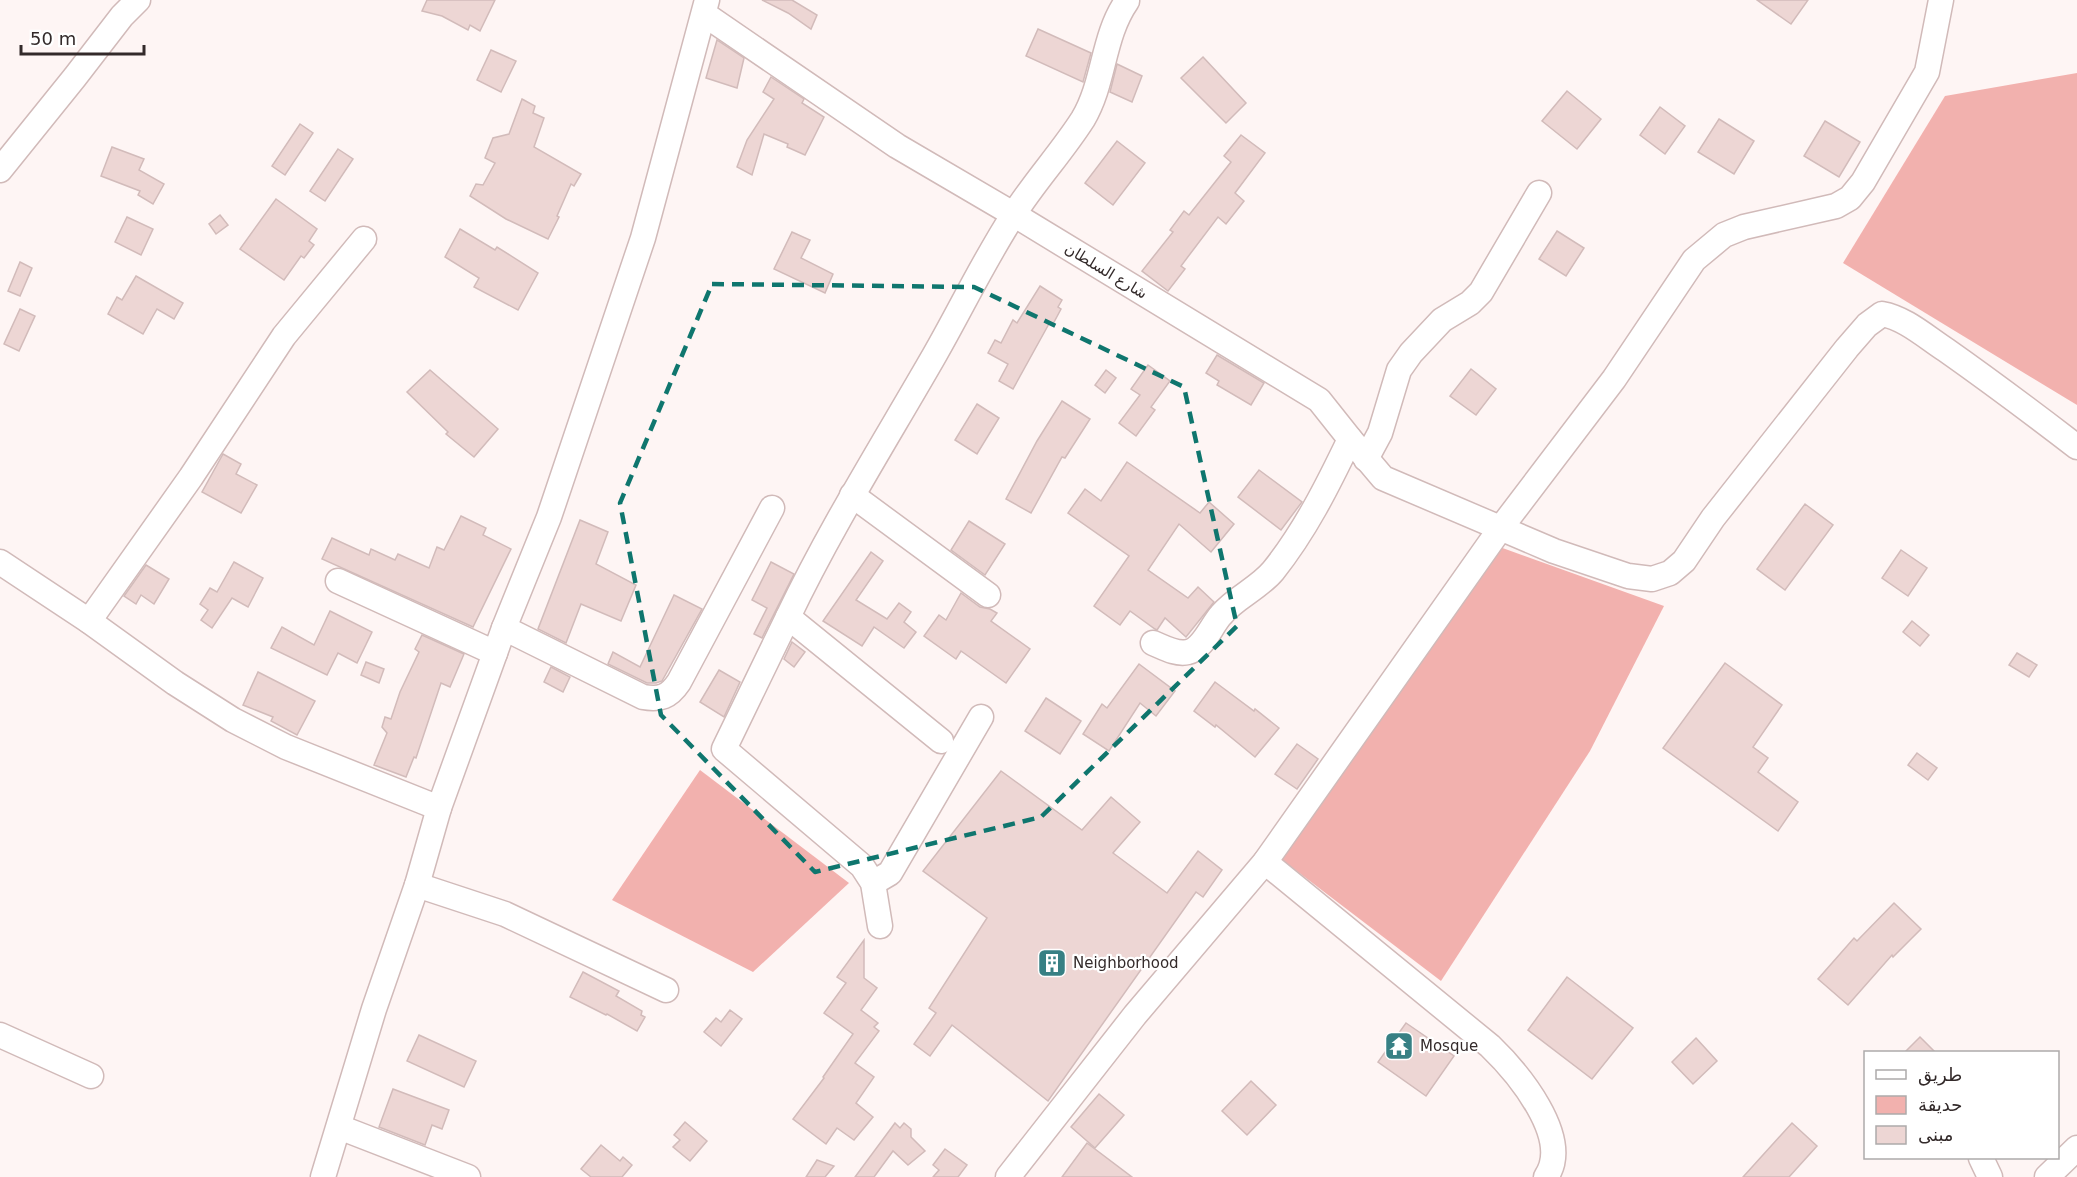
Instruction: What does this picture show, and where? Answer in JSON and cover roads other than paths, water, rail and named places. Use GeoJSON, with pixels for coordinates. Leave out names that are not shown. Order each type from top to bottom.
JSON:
{"type":"FeatureCollection","features":[{"type":"Feature","properties":{"kind":"street"},"geometry":{"type":"LineString","coordinates":[[0,170],[122,16],[138,0]]}},
{"type":"Feature","properties":{"kind":"street"},"geometry":{"type":"LineString","coordinates":[[1008,1177],[1135,1015],[1265,862],[1500,529],[1614,380],[1695,260],[1724,235],[1744,227],[1836,206],[1850,198],[1868,174],[1926,72],[1941,0]]}},
{"type":"Feature","properties":{"kind":"street"},"geometry":{"type":"LineString","coordinates":[[880,926],[873,883],[862,866],[724,749],[812,567],[852,495],[934,357],[1013,214],[1083,118],[1092,100],[1109,34],[1117,15],[1127,1]]}},
{"type":"Feature","properties":{"kind":"street"},"geometry":{"type":"LineString","coordinates":[[323,1177],[374,1009],[417,885],[439,808],[504,628],[549,517],[640,249],[706,7]]}},
{"type":"Feature","properties":{"kind":"street","name":"شارع السلطان"},"geometry":{"type":"LineString","coordinates":[[706,7],[897,146],[1319,400],[1383,478],[1554,551],[1628,576],[1652,579],[1670,573],[1684,561],[1713,518],[1847,348],[1867,325],[1882,314],[1894,316],[1926,337],[2000,388],[2077,447]]}},
{"type":"Feature","properties":{"kind":"street"},"geometry":{"type":"LineString","coordinates":[[1366,459],[1380,433],[1400,370],[1411,353],[1442,320],[1470,303],[1480,292],[1539,193]]}},
{"type":"Feature","properties":{"kind":"street"},"geometry":{"type":"LineString","coordinates":[[89,621],[191,477],[284,336],[364,239]]}},
{"type":"Feature","properties":{"kind":"street"},"geometry":{"type":"LineString","coordinates":[[1152,643],[1178,653],[1194,650],[1229,606],[1252,591],[1273,571],[1318,505],[1350,439]]}},
{"type":"Feature","properties":{"kind":"street"},"geometry":{"type":"LineString","coordinates":[[852,495],[988,596]]}},
{"type":"Feature","properties":{"kind":"street"},"geometry":{"type":"LineString","coordinates":[[504,628],[643,697],[663,698],[673,692],[679,682],[772,508]]}},
{"type":"Feature","properties":{"kind":"street"},"geometry":{"type":"LineString","coordinates":[[0,562],[89,621],[175,683],[254,731],[286,747],[439,808]]}},
{"type":"Feature","properties":{"kind":"street"},"geometry":{"type":"LineString","coordinates":[[338,581],[495,653]]}},
{"type":"Feature","properties":{"kind":"street"},"geometry":{"type":"LineString","coordinates":[[788,617],[941,741]]}},
{"type":"Feature","properties":{"kind":"street"},"geometry":{"type":"LineString","coordinates":[[873,883],[890,873],[981,717]]}},
{"type":"Feature","properties":{"kind":"street"},"geometry":{"type":"LineString","coordinates":[[1265,862],[1490,1046],[1512,1067],[1532,1095],[1547,1127],[1553,1152],[1551,1169],[1545,1177]]}},
{"type":"Feature","properties":{"kind":"street"},"geometry":{"type":"LineString","coordinates":[[417,885],[505,914],[666,990]]}},
{"type":"Feature","properties":{"kind":"street"},"geometry":{"type":"LineString","coordinates":[[0,1035],[91,1076]]}},
{"type":"Feature","properties":{"kind":"street"},"geometry":{"type":"LineString","coordinates":[[339,1127],[468,1177]]}},
{"type":"Feature","properties":{"kind":"street"},"geometry":{"type":"LineString","coordinates":[[2047,1177],[2077,1148]]}},
{"type":"Feature","properties":{"kind":"street"},"geometry":{"type":"LineString","coordinates":[[1981,1159],[1990,1177]]}},
{"type":"Feature","properties":{"kind":"place","name":"Neighborhood"},"geometry":{"type":"Point","coordinates":[1052,963]}},
{"type":"Feature","properties":{"kind":"place","name":"Mosque"},"geometry":{"type":"Point","coordinates":[1399,1046]}}]}
